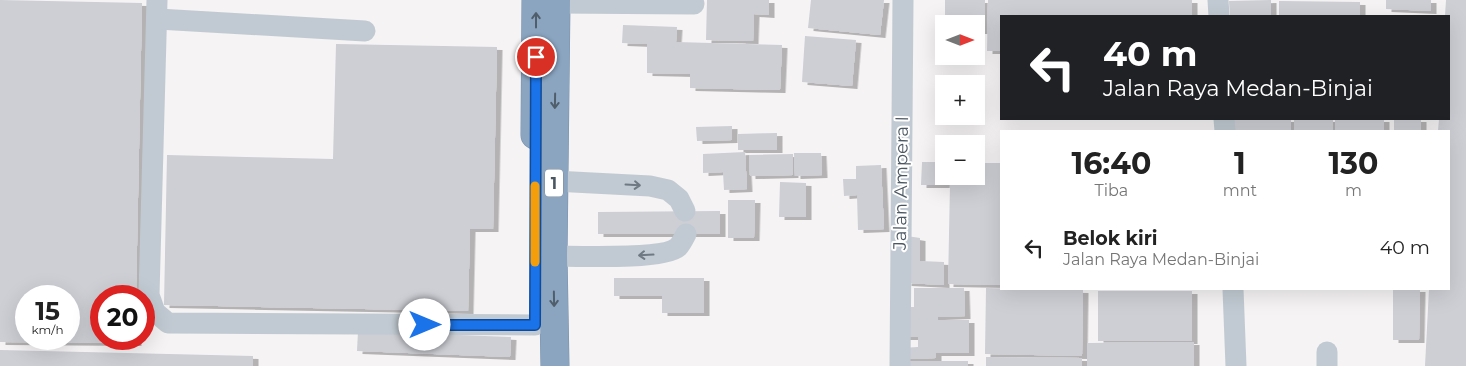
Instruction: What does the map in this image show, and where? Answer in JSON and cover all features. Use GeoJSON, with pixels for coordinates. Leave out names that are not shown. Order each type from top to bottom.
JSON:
{"type":"FeatureCollection","features":[{"type":"Feature","properties":{"kind":"highway","name":"1"},"geometry":{"type":"LineString","coordinates":[[549,1],[554,181],[555,366]]}},
{"type":"Feature","properties":{"kind":"highway","name":"1"},"geometry":{"type":"LineString","coordinates":[[536,366],[535,325],[549,1]]}},
{"type":"Feature","properties":{"kind":"street","name":"Jalan Ampera I"},"geometry":{"type":"LineString","coordinates":[[900,366],[903,0]]}},
{"type":"Feature","properties":{"kind":"street"},"geometry":{"type":"LineString","coordinates":[[1218,0],[1219,15]]}},
{"type":"Feature","properties":{"kind":"street"},"geometry":{"type":"LineString","coordinates":[[549,1],[694,4]]}},
{"type":"Feature","properties":{"kind":"street"},"geometry":{"type":"LineString","coordinates":[[365,31],[158,9],[148,294],[155,312],[168,323],[535,325]]}},
{"type":"Feature","properties":{"kind":"street"},"geometry":{"type":"LineString","coordinates":[[554,181],[650,186],[668,190],[679,199],[685,211]]}},
{"type":"Feature","properties":{"kind":"street"},"geometry":{"type":"LineString","coordinates":[[553,256],[647,255],[665,253],[677,247],[686,234]]}},
{"type":"Feature","properties":{"kind":"street"},"geometry":{"type":"LineString","coordinates":[[1232,290],[1236,366]]}},
{"type":"Feature","properties":{"kind":"building"},"geometry":{"type":"Polygon","coordinates":[[[0,0],[142,3],[136,285],[90,285],[90,343],[80,343],[80,285],[15,285],[15,342],[0,342],[0,0]]]}},
{"type":"Feature","properties":{"kind":"building"},"geometry":{"type":"Polygon","coordinates":[[[707,0],[769,0],[769,15],[754,14],[753,41],[706,40],[707,0]]]}},
{"type":"Feature","properties":{"kind":"building"},"geometry":{"type":"Polygon","coordinates":[[[811,0],[884,0],[880,35],[808,28],[811,0]]]}},
{"type":"Feature","properties":{"kind":"building"},"geometry":{"type":"Polygon","coordinates":[[[945,0],[985,0],[985,15],[945,15],[945,0]]]}},
{"type":"Feature","properties":{"kind":"building"},"geometry":{"type":"Polygon","coordinates":[[[988,0],[1192,0],[1192,15],[1000,15],[1000,51],[987,51],[988,0]]]}},
{"type":"Feature","properties":{"kind":"building"},"geometry":{"type":"Polygon","coordinates":[[[1271,0],[1271,15],[1230,15],[1229,1],[1271,0]]]}},
{"type":"Feature","properties":{"kind":"building"},"geometry":{"type":"Polygon","coordinates":[[[1386,0],[1431,0],[1431,11],[1386,9],[1386,0]]]}},
{"type":"Feature","properties":{"kind":"building"},"geometry":{"type":"Polygon","coordinates":[[[1446,0],[1466,0],[1466,366],[1425,366],[1429,290],[1450,290],[1450,130],[1438,130],[1439,120],[1450,120],[1450,15],[1445,15],[1446,0]]]}},
{"type":"Feature","properties":{"kind":"building"},"geometry":{"type":"Polygon","coordinates":[[[1279,1],[1360,2],[1360,15],[1279,15],[1279,1]]]}},
{"type":"Feature","properties":{"kind":"building"},"geometry":{"type":"Polygon","coordinates":[[[623,25],[677,27],[676,42],[782,45],[780,90],[690,88],[690,74],[647,73],[647,44],[622,43],[623,25]]]}},
{"type":"Feature","properties":{"kind":"building"},"geometry":{"type":"Polygon","coordinates":[[[805,36],[856,40],[852,86],[802,82],[805,36]]]}},
{"type":"Feature","properties":{"kind":"building"},"geometry":{"type":"Polygon","coordinates":[[[336,44],[497,47],[493,229],[470,229],[468,311],[164,305],[167,155],[333,159],[336,44]]]}},
{"type":"Feature","properties":{"kind":"building"},"geometry":{"type":"Polygon","coordinates":[[[1230,120],[1291,120],[1291,130],[1230,130],[1230,120]]]}},
{"type":"Feature","properties":{"kind":"building"},"geometry":{"type":"Polygon","coordinates":[[[1294,120],[1333,120],[1333,130],[1294,130],[1294,120]]]}},
{"type":"Feature","properties":{"kind":"building"},"geometry":{"type":"Polygon","coordinates":[[[1335,120],[1384,120],[1384,130],[1335,130],[1335,120]]]}},
{"type":"Feature","properties":{"kind":"building"},"geometry":{"type":"Polygon","coordinates":[[[1394,120],[1421,120],[1421,130],[1394,130],[1394,120]]]}},
{"type":"Feature","properties":{"kind":"building"},"geometry":{"type":"Polygon","coordinates":[[[732,126],[732,140],[697,141],[696,127],[732,126]]]}},
{"type":"Feature","properties":{"kind":"building"},"geometry":{"type":"Polygon","coordinates":[[[777,133],[777,150],[738,150],[738,134],[777,133]]]}},
{"type":"Feature","properties":{"kind":"building"},"geometry":{"type":"Polygon","coordinates":[[[745,152],[747,189],[724,190],[723,172],[703,173],[703,154],[745,152]]]}},
{"type":"Feature","properties":{"kind":"building"},"geometry":{"type":"Polygon","coordinates":[[[794,153],[821,153],[822,175],[795,176],[794,153]]]}},
{"type":"Feature","properties":{"kind":"building"},"geometry":{"type":"Polygon","coordinates":[[[793,154],[793,175],[750,176],[749,155],[793,154]]]}},
{"type":"Feature","properties":{"kind":"building"},"geometry":{"type":"Polygon","coordinates":[[[922,162],[935,162],[935,185],[921,185],[922,162]]]}},
{"type":"Feature","properties":{"kind":"building"},"geometry":{"type":"Polygon","coordinates":[[[985,163],[1000,163],[1000,285],[948,284],[950,185],[985,185],[985,163]]]}},
{"type":"Feature","properties":{"kind":"building"},"geometry":{"type":"Polygon","coordinates":[[[881,165],[884,229],[858,230],[857,195],[844,196],[843,179],[856,179],[856,166],[881,165]]]}},
{"type":"Feature","properties":{"kind":"building"},"geometry":{"type":"Polygon","coordinates":[[[780,182],[806,183],[806,217],[779,217],[780,182]]]}},
{"type":"Feature","properties":{"kind":"building"},"geometry":{"type":"Polygon","coordinates":[[[728,200],[755,200],[754,238],[728,238],[728,200]]]}},
{"type":"Feature","properties":{"kind":"building"},"geometry":{"type":"Polygon","coordinates":[[[720,211],[720,234],[598,234],[598,212],[720,211]]]}},
{"type":"Feature","properties":{"kind":"building"},"geometry":{"type":"Polygon","coordinates":[[[907,236],[920,238],[920,261],[944,262],[944,285],[906,283],[907,236]]]}},
{"type":"Feature","properties":{"kind":"building"},"geometry":{"type":"Polygon","coordinates":[[[614,278],[704,278],[704,313],[662,313],[662,296],[614,296],[614,278]]]}},
{"type":"Feature","properties":{"kind":"building"},"geometry":{"type":"Polygon","coordinates":[[[914,288],[964,288],[965,316],[938,317],[938,320],[969,320],[969,353],[936,353],[936,358],[902,359],[902,348],[918,347],[918,337],[903,337],[903,307],[914,307],[914,288]]]}},
{"type":"Feature","properties":{"kind":"building"},"geometry":{"type":"Polygon","coordinates":[[[986,288],[1000,288],[1000,290],[1083,290],[1082,356],[985,354],[986,288]]]}},
{"type":"Feature","properties":{"kind":"building"},"geometry":{"type":"Polygon","coordinates":[[[1393,290],[1420,290],[1419,340],[1393,340],[1393,290]]]}},
{"type":"Feature","properties":{"kind":"building"},"geometry":{"type":"Polygon","coordinates":[[[1098,291],[1192,291],[1192,341],[1098,341],[1098,291]]]}},
{"type":"Feature","properties":{"kind":"building"},"geometry":{"type":"Polygon","coordinates":[[[358,331],[511,337],[510,357],[357,351],[358,331]]]}},
{"type":"Feature","properties":{"kind":"building"},"geometry":{"type":"Polygon","coordinates":[[[1194,342],[1194,366],[1087,366],[1087,343],[1194,342]]]}},
{"type":"Feature","properties":{"kind":"building"},"geometry":{"type":"Polygon","coordinates":[[[0,350],[253,356],[253,366],[0,366],[0,350]]]}},
{"type":"Feature","properties":{"kind":"building"},"geometry":{"type":"Polygon","coordinates":[[[986,357],[1082,358],[1082,366],[986,366],[986,357]]]}},
{"type":"Feature","properties":{"kind":"building"},"geometry":{"type":"Polygon","coordinates":[[[902,361],[968,361],[968,366],[902,366],[902,361]]]}},
{"type":"Feature","properties":{"kind":"slow traffic"},"geometry":{"type":"LineString","coordinates":[[535,186],[535,262]]}},
{"type":"Feature","properties":{"kind":"route"},"geometry":{"type":"LineString","coordinates":[[425,325],[535,325],[536,57]]}}]}
